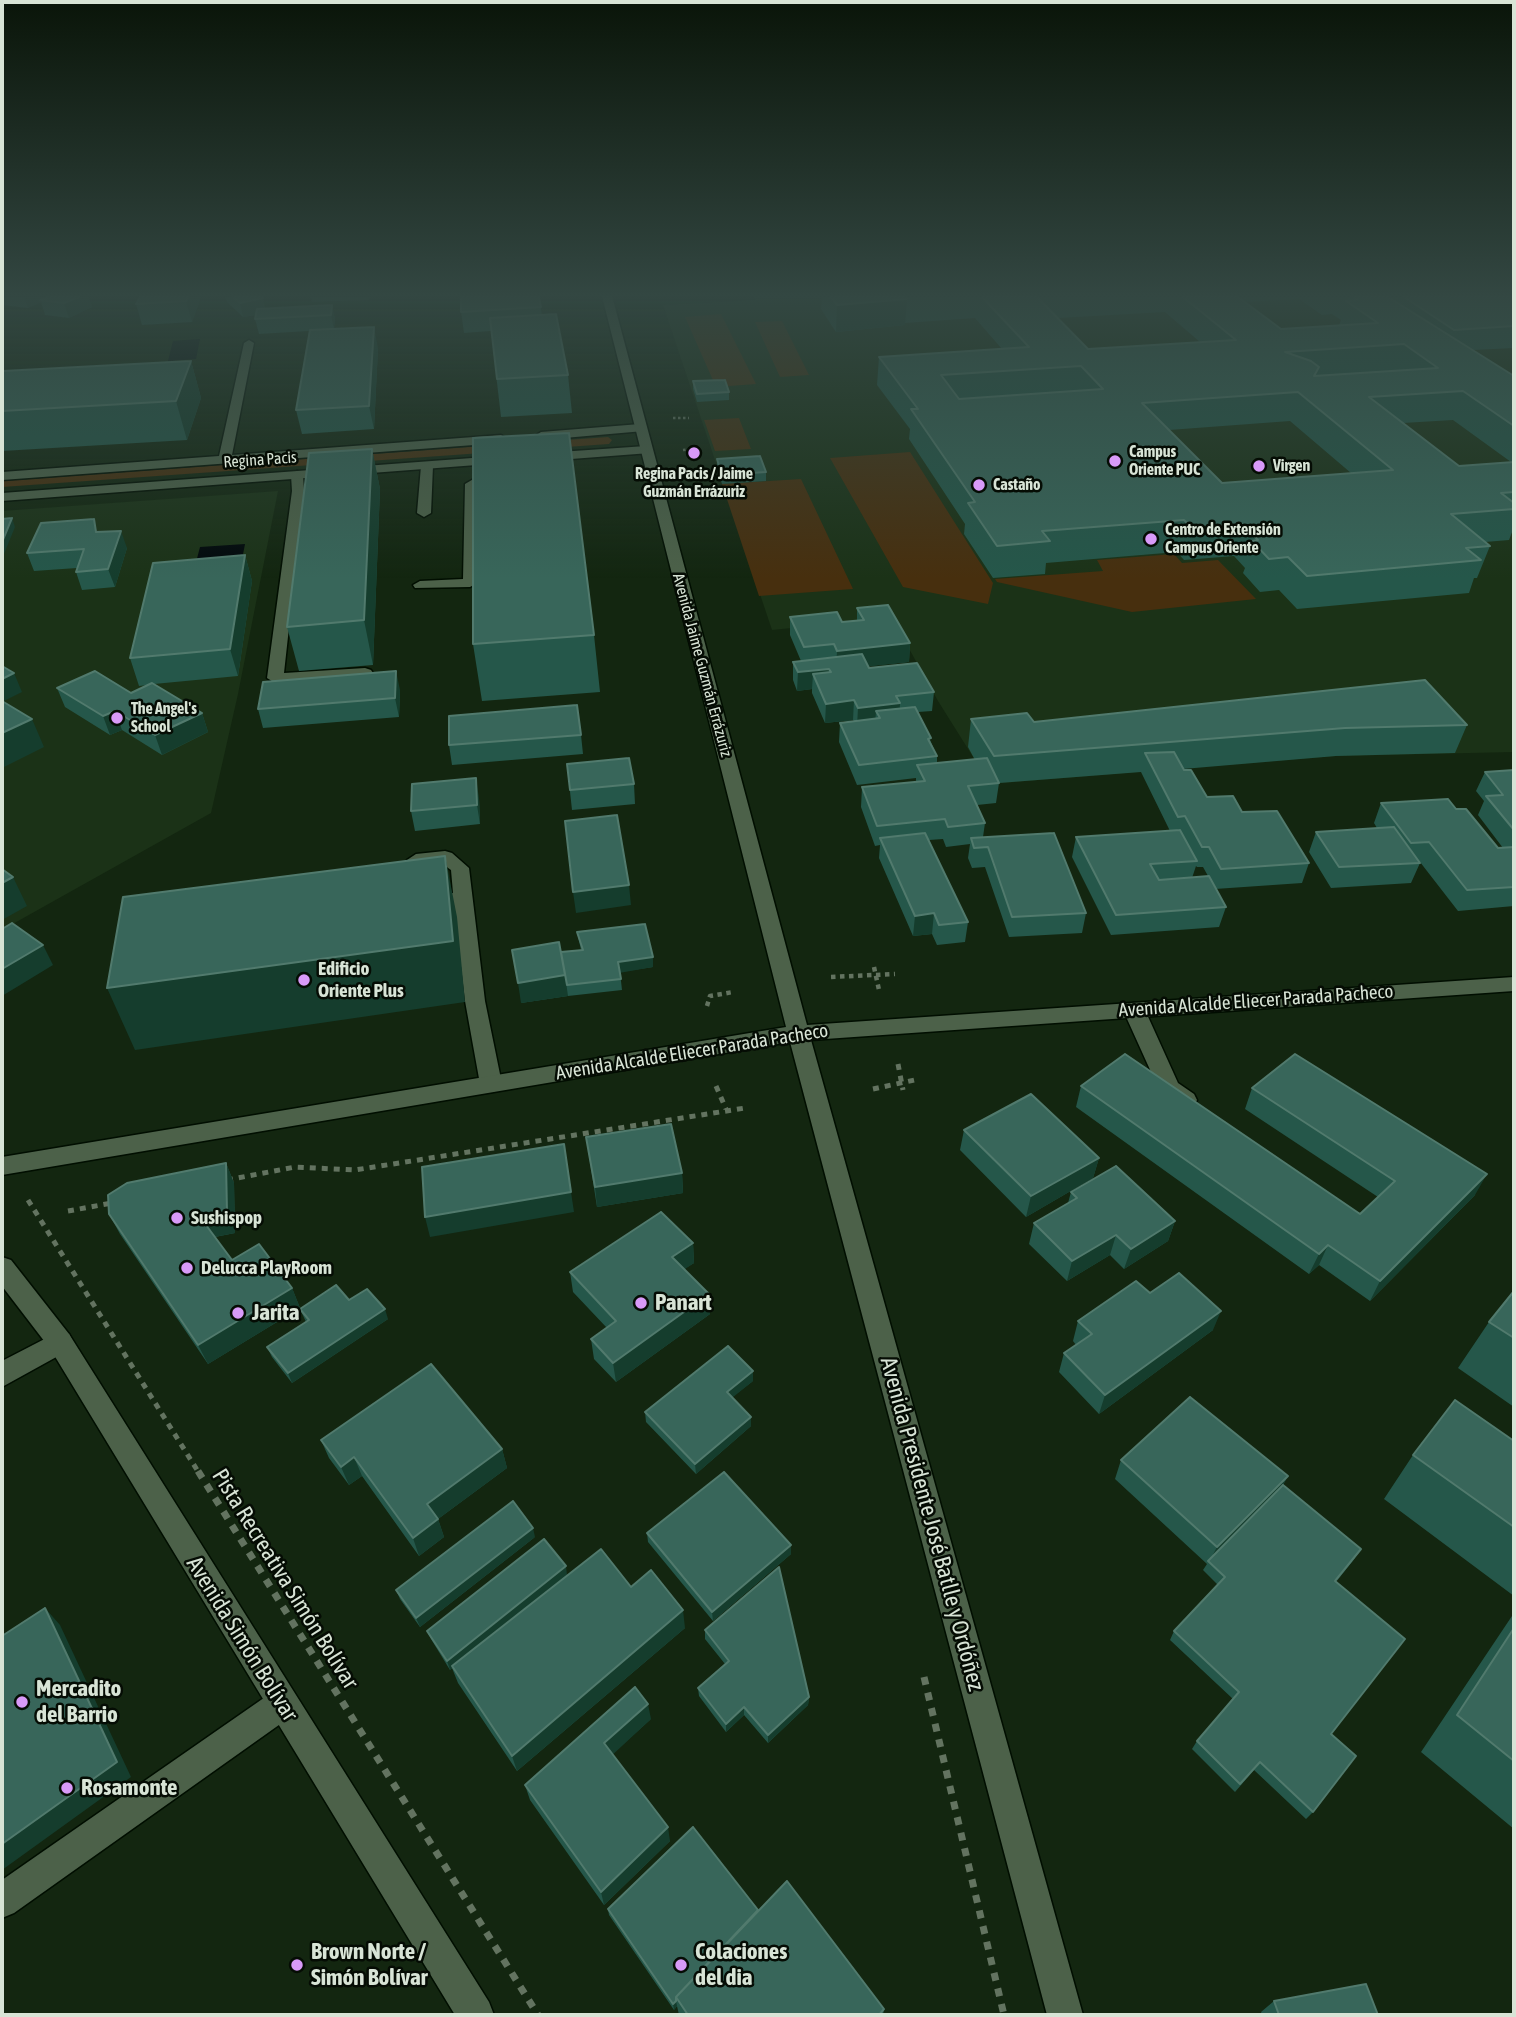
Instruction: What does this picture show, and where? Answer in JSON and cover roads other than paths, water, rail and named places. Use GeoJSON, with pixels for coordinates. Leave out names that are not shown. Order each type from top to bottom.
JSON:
{"type":"FeatureCollection","features":[{"type":"Feature","properties":{"kind":"street"},"geometry":{"type":"LineString","coordinates":[[225,459],[239,390]]}},
{"type":"Feature","properties":{"kind":"street","name":"Avenida Jaime Guzmán Errázuriz"},"geometry":{"type":"LineString","coordinates":[[631,390],[798,1033]]}},
{"type":"Feature","properties":{"kind":"street"},"geometry":{"type":"LineString","coordinates":[[524,437],[640,428]]}},
{"type":"Feature","properties":{"kind":"street","name":"Regina Pacis"},"geometry":{"type":"LineString","coordinates":[[2,476],[510,438]]}},
{"type":"Feature","properties":{"kind":"street","name":"Regina Pacis"},"geometry":{"type":"LineString","coordinates":[[2,497],[646,450]]}},
{"type":"Feature","properties":{"kind":"street"},"geometry":{"type":"LineString","coordinates":[[420,585],[470,583],[471,484],[484,479],[486,461]]}},
{"type":"Feature","properties":{"kind":"street"},"geometry":{"type":"LineString","coordinates":[[424,513],[427,466]]}},
{"type":"Feature","properties":{"kind":"street"},"geometry":{"type":"LineString","coordinates":[[297,475],[298,491],[275,678],[365,673]]}},
{"type":"Feature","properties":{"kind":"street"},"geometry":{"type":"LineString","coordinates":[[391,863],[445,857],[460,867],[475,1001],[491,1084]]}},
{"type":"Feature","properties":{"kind":"street"},"geometry":{"type":"LineString","coordinates":[[409,904],[463,898]]}},
{"type":"Feature","properties":{"kind":"street","name":"Avenida Alcalde Eliecer Parada Pacheco"},"geometry":{"type":"LineString","coordinates":[[4,1166],[798,1033],[1514,984]]}},
{"type":"Feature","properties":{"kind":"street"},"geometry":{"type":"LineString","coordinates":[[1134,1010],[1169,1088],[1204,1112]]}},
{"type":"Feature","properties":{"kind":"street","name":"Avenida Presidente José Batlle y Ordóñez"},"geometry":{"type":"LineString","coordinates":[[798,1033],[1065,2015]]}},
{"type":"Feature","properties":{"kind":"street","name":"Avenida Simón Bolívar"},"geometry":{"type":"LineString","coordinates":[[2,1266],[60,1342],[476,2015]]}},
{"type":"Feature","properties":{"kind":"street"},"geometry":{"type":"LineString","coordinates":[[2,1375],[60,1342]]}},
{"type":"Feature","properties":{"kind":"street"},"geometry":{"type":"LineString","coordinates":[[2,1901],[282,1704]]}},
{"type":"Feature","properties":{"kind":"place","name":"Regina Pacis / Jaime Guzmán Errázuriz"},"geometry":{"type":"Point","coordinates":[694,453]}},
{"type":"Feature","properties":{"kind":"place","name":"Campus Oriente PUC"},"geometry":{"type":"Point","coordinates":[1115,461]}},
{"type":"Feature","properties":{"kind":"place","name":"Virgen"},"geometry":{"type":"Point","coordinates":[1259,466]}},
{"type":"Feature","properties":{"kind":"place","name":"Castaño"},"geometry":{"type":"Point","coordinates":[979,485]}},
{"type":"Feature","properties":{"kind":"place","name":"Centro de Extensión Campus Oriente"},"geometry":{"type":"Point","coordinates":[1151,539]}},
{"type":"Feature","properties":{"kind":"place","name":"The Angel's School"},"geometry":{"type":"Point","coordinates":[117,718]}},
{"type":"Feature","properties":{"kind":"place","name":"Edificio Oriente Plus"},"geometry":{"type":"Point","coordinates":[304,980]}},
{"type":"Feature","properties":{"kind":"place","name":"Sushispop"},"geometry":{"type":"Point","coordinates":[177,1218]}},
{"type":"Feature","properties":{"kind":"place","name":"Delucca PlayRoom"},"geometry":{"type":"Point","coordinates":[187,1268]}},
{"type":"Feature","properties":{"kind":"place","name":"Panart"},"geometry":{"type":"Point","coordinates":[641,1303]}},
{"type":"Feature","properties":{"kind":"place","name":"Jarita"},"geometry":{"type":"Point","coordinates":[238,1313]}},
{"type":"Feature","properties":{"kind":"place","name":"Mercadito del Barrio"},"geometry":{"type":"Point","coordinates":[22,1702]}},
{"type":"Feature","properties":{"kind":"place","name":"Rosamonte"},"geometry":{"type":"Point","coordinates":[67,1788]}},
{"type":"Feature","properties":{"kind":"place","name":"Brown Norte / Simón Bolívar"},"geometry":{"type":"Point","coordinates":[297,1965]}},
{"type":"Feature","properties":{"kind":"place","name":"Colaciones del dia"},"geometry":{"type":"Point","coordinates":[681,1965]}}]}
